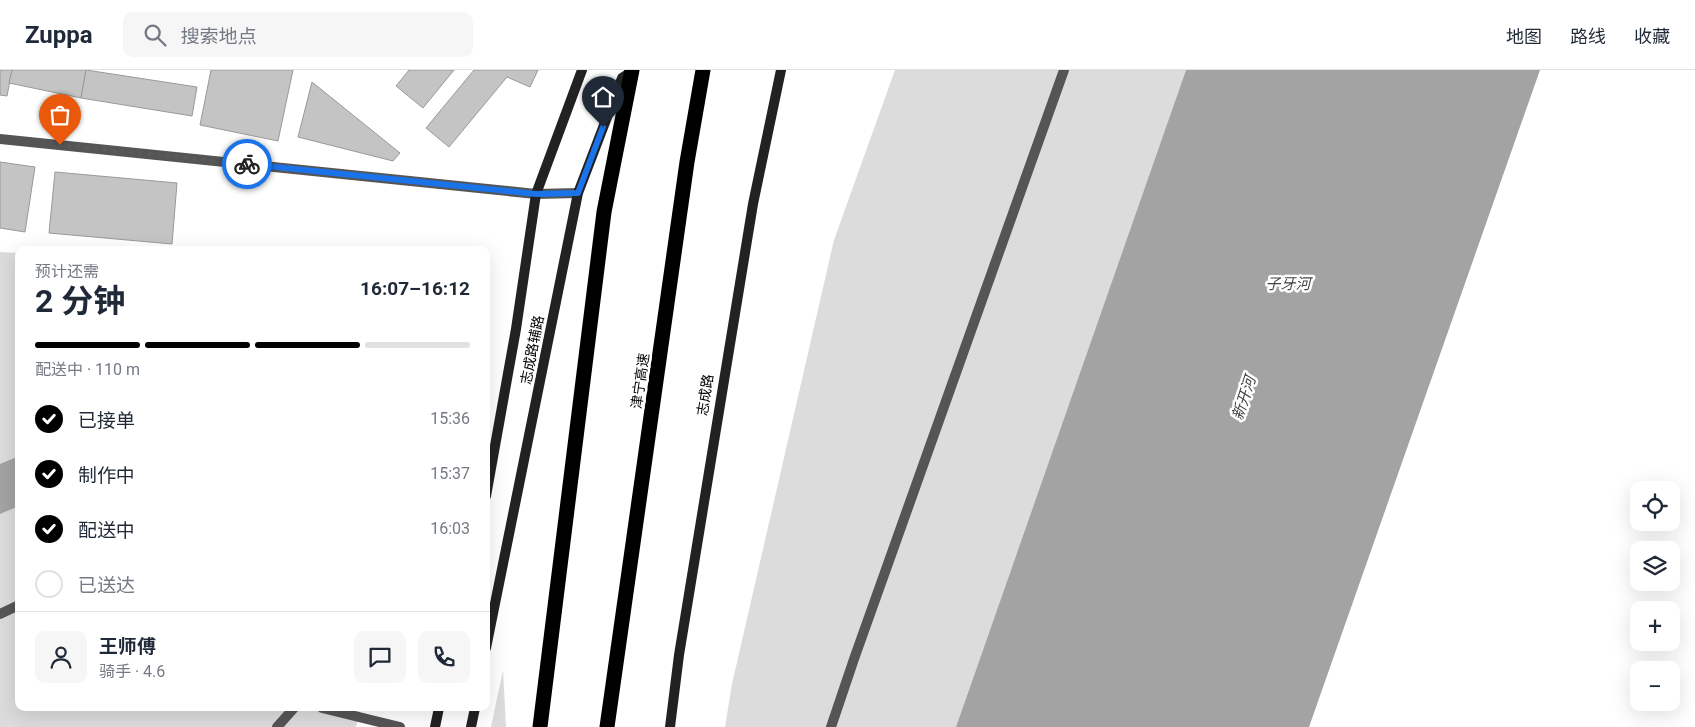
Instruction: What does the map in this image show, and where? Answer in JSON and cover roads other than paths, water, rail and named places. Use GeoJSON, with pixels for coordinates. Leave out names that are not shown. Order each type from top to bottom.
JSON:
{"type":"FeatureCollection","features":[{"type":"Feature","properties":{"kind":"highway"},"geometry":{"type":"LineString","coordinates":[[540,727],[604,212],[633,70]]}},
{"type":"Feature","properties":{"kind":"highway","name":"津宁高速"},"geometry":{"type":"LineString","coordinates":[[607,727],[687,162],[703,70]]}},
{"type":"Feature","properties":{"kind":"street"},"geometry":{"type":"LineString","coordinates":[[490,474],[516,329],[536,194],[582,70]]}},
{"type":"Feature","properties":{"kind":"street","name":"志成路辅路"},"geometry":{"type":"LineString","coordinates":[[490,628],[578,193],[622,78],[633,70]]}},
{"type":"Feature","properties":{"kind":"street","name":"志成路"},"geometry":{"type":"LineString","coordinates":[[670,727],[679,655],[754,204],[781,70]]}},
{"type":"Feature","properties":{"kind":"street"},"geometry":{"type":"LineString","coordinates":[[831,727],[1064,70]]}},
{"type":"Feature","properties":{"kind":"street"},"geometry":{"type":"LineString","coordinates":[[0,139],[536,194],[578,193]]}},
{"type":"Feature","properties":{"kind":"street"},"geometry":{"type":"LineString","coordinates":[[0,614],[15,607]]}},
{"type":"Feature","properties":{"kind":"street"},"geometry":{"type":"LineString","coordinates":[[277,727],[291,711]]}},
{"type":"Feature","properties":{"kind":"street"},"geometry":{"type":"LineString","coordinates":[[334,711],[400,727]]}},
{"type":"Feature","properties":{"kind":"street"},"geometry":{"type":"LineString","coordinates":[[435,727],[438,711]]}},
{"type":"Feature","properties":{"kind":"street"},"geometry":{"type":"LineString","coordinates":[[472,727],[475,711]]}},
{"type":"Feature","properties":{"kind":"water","name":"子牙河"},"geometry":{"type":"Polygon","coordinates":[[[1186,70],[1540,70],[1309,727],[956,727],[1186,70]]]}},
{"type":"Feature","properties":{"kind":"water"},"geometry":{"type":"Polygon","coordinates":[[[15,458],[15,508],[0,514],[0,464],[15,458]]]}},
{"type":"Feature","properties":{"kind":"water label","name":"新开河"},"geometry":{"type":"Point","coordinates":[1244,398]}}]}
